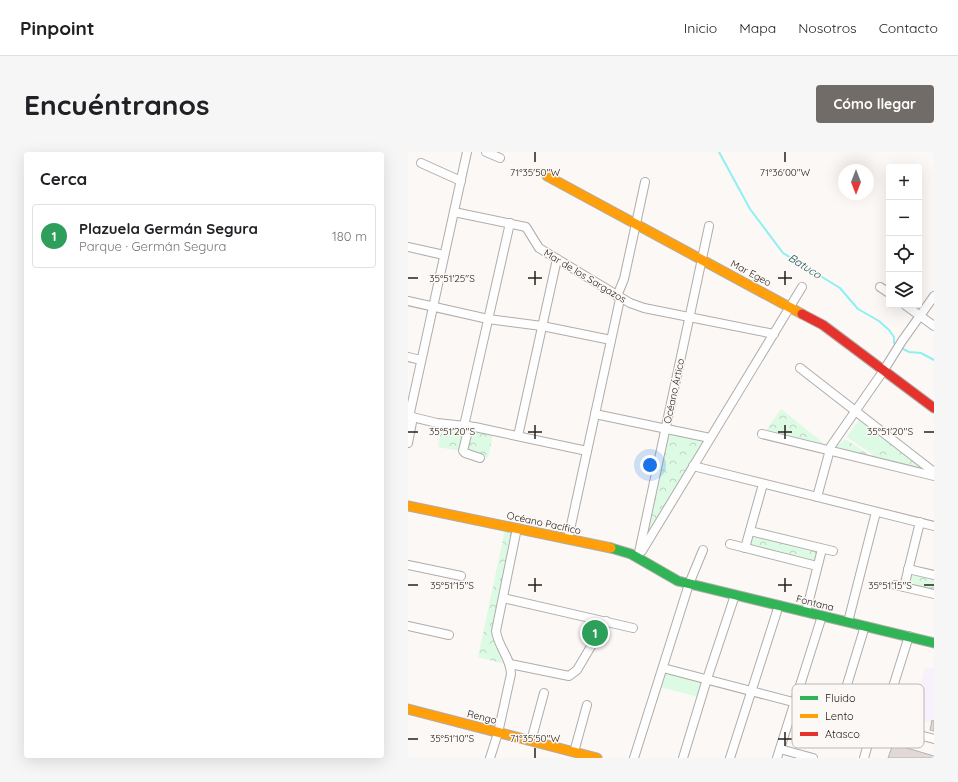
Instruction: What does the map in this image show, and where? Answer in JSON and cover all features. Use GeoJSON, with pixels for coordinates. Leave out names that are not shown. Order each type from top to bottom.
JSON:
{"type":"FeatureCollection","features":[{"type":"Feature","properties":{"kind":"street"},"geometry":{"type":"LineString","coordinates":[[408,443],[410,417],[421,360],[467,152]]}},
{"type":"Feature","properties":{"kind":"street"},"geometry":{"type":"LineString","coordinates":[[486,152],[500,158]]}},
{"type":"Feature","properties":{"kind":"street"},"geometry":{"type":"LineString","coordinates":[[421,163],[461,180]]}},
{"type":"Feature","properties":{"kind":"street","name":"Mar Egeo"},"geometry":{"type":"LineString","coordinates":[[547,176],[823,325],[934,408]]}},
{"type":"Feature","properties":{"kind":"street"},"geometry":{"type":"LineString","coordinates":[[568,539],[645,182]]}},
{"type":"Feature","properties":{"kind":"street","name":"Mar de los Sargazos"},"geometry":{"type":"LineString","coordinates":[[454,212],[526,227],[539,248],[619,297],[644,308],[774,334]]}},
{"type":"Feature","properties":{"kind":"street"},"geometry":{"type":"LineString","coordinates":[[480,458],[465,453],[463,450],[466,426],[510,223]]}},
{"type":"Feature","properties":{"kind":"street","name":"Océano Ártico"},"geometry":{"type":"LineString","coordinates":[[638,556],[709,226]]}},
{"type":"Feature","properties":{"kind":"street"},"geometry":{"type":"LineString","coordinates":[[408,247],[444,255]]}},
{"type":"Feature","properties":{"kind":"street"},"geometry":{"type":"LineString","coordinates":[[518,436],[557,259]]}},
{"type":"Feature","properties":{"kind":"street"},"geometry":{"type":"LineString","coordinates":[[638,556],[802,287]]}},
{"type":"Feature","properties":{"kind":"street"},"geometry":{"type":"LineString","coordinates":[[880,287],[886,291]]}},
{"type":"Feature","properties":{"kind":"street"},"geometry":{"type":"LineString","coordinates":[[817,497],[829,450],[934,296]]}},
{"type":"Feature","properties":{"kind":"street"},"geometry":{"type":"LineString","coordinates":[[408,301],[488,319],[542,326],[611,340]]}},
{"type":"Feature","properties":{"kind":"street"},"geometry":{"type":"LineString","coordinates":[[909,308],[934,326]]}},
{"type":"Feature","properties":{"kind":"street"},"geometry":{"type":"LineString","coordinates":[[408,357],[421,360]]}},
{"type":"Feature","properties":{"kind":"street"},"geometry":{"type":"LineString","coordinates":[[800,368],[934,472]]}},
{"type":"Feature","properties":{"kind":"street"},"geometry":{"type":"LineString","coordinates":[[595,414],[710,438]]}},
{"type":"Feature","properties":{"kind":"street"},"geometry":{"type":"LineString","coordinates":[[410,417],[466,426],[587,451]]}},
{"type":"Feature","properties":{"kind":"street"},"geometry":{"type":"LineString","coordinates":[[762,434],[934,476]]}},
{"type":"Feature","properties":{"kind":"street"},"geometry":{"type":"LineString","coordinates":[[693,466],[934,526]]}},
{"type":"Feature","properties":{"kind":"street"},"geometry":{"type":"LineString","coordinates":[[745,548],[763,484]]}},
{"type":"Feature","properties":{"kind":"street","name":"Océano Pacífico"},"geometry":{"type":"LineString","coordinates":[[408,506],[623,551],[638,556],[669,577]]}},
{"type":"Feature","properties":{"kind":"street"},"geometry":{"type":"LineString","coordinates":[[848,622],[876,512]]}},
{"type":"Feature","properties":{"kind":"street"},"geometry":{"type":"LineString","coordinates":[[920,522],[908,569],[900,586],[934,594]]}},
{"type":"Feature","properties":{"kind":"street"},"geometry":{"type":"LineString","coordinates":[[490,758],[498,733],[510,679],[510,664],[498,642],[496,631],[517,528]]}},
{"type":"Feature","properties":{"kind":"street"},"geometry":{"type":"LineString","coordinates":[[750,531],[833,552]]}},
{"type":"Feature","properties":{"kind":"street"},"geometry":{"type":"LineString","coordinates":[[730,544],[817,566]]}},
{"type":"Feature","properties":{"kind":"street"},"geometry":{"type":"LineString","coordinates":[[806,612],[822,549]]}},
{"type":"Feature","properties":{"kind":"street"},"geometry":{"type":"LineString","coordinates":[[634,758],[690,584],[703,550]]}},
{"type":"Feature","properties":{"kind":"street"},"geometry":{"type":"LineString","coordinates":[[408,565],[461,576]]}},
{"type":"Feature","properties":{"kind":"street"},"geometry":{"type":"LineString","coordinates":[[908,569],[934,576]]}},
{"type":"Feature","properties":{"kind":"street","name":"Fontana"},"geometry":{"type":"LineString","coordinates":[[669,577],[690,584],[934,642]]}},
{"type":"Feature","properties":{"kind":"street"},"geometry":{"type":"LineString","coordinates":[[683,758],[707,679],[736,595]]}},
{"type":"Feature","properties":{"kind":"street"},"geometry":{"type":"LineString","coordinates":[[503,598],[633,628]]}},
{"type":"Feature","properties":{"kind":"street"},"geometry":{"type":"LineString","coordinates":[[730,758],[779,605]]}},
{"type":"Feature","properties":{"kind":"street"},"geometry":{"type":"LineString","coordinates":[[800,684],[822,616]]}},
{"type":"Feature","properties":{"kind":"street"},"geometry":{"type":"LineString","coordinates":[[510,664],[569,676],[577,670],[606,621]]}},
{"type":"Feature","properties":{"kind":"street"},"geometry":{"type":"LineString","coordinates":[[408,626],[449,635]]}},
{"type":"Feature","properties":{"kind":"street"},"geometry":{"type":"LineString","coordinates":[[847,684],[865,626]]}},
{"type":"Feature","properties":{"kind":"street"},"geometry":{"type":"LineString","coordinates":[[892,684],[909,636]]}},
{"type":"Feature","properties":{"kind":"street"},"geometry":{"type":"LineString","coordinates":[[663,668],[792,701]]}},
{"type":"Feature","properties":{"kind":"street"},"geometry":{"type":"LineString","coordinates":[[532,741],[544,693]]}},
{"type":"Feature","properties":{"kind":"street"},"geometry":{"type":"LineString","coordinates":[[574,752],[587,705]]}},
{"type":"Feature","properties":{"kind":"street","name":"Rengo"},"geometry":{"type":"LineString","coordinates":[[408,709],[597,758]]}},
{"type":"Feature","properties":{"kind":"street"},"geometry":{"type":"LineString","coordinates":[[776,758],[792,709]]}},
{"type":"Feature","properties":{"kind":"street"},"geometry":{"type":"LineString","coordinates":[[924,736],[934,739]]}},
{"type":"Feature","properties":{"kind":"street"},"geometry":{"type":"LineString","coordinates":[[780,748],[813,758]]}},
{"type":"Feature","properties":{"kind":"street"},"geometry":{"type":"LineString","coordinates":[[864,758],[868,748]]}},
{"type":"Feature","properties":{"kind":"shaded area"},"geometry":{"type":"Polygon","coordinates":[[[932,667],[934,668],[934,713],[931,723],[924,721],[924,684],[921,684],[925,668],[931,669],[932,667]]]}},
{"type":"Feature","properties":{"kind":"green space"},"geometry":{"type":"Polygon","coordinates":[[[781,409],[827,446],[765,432],[781,409]]]}},
{"type":"Feature","properties":{"kind":"green space"},"geometry":{"type":"Polygon","coordinates":[[[859,420],[883,439],[872,454],[847,437],[859,420]]]}},
{"type":"Feature","properties":{"kind":"green space"},"geometry":{"type":"Polygon","coordinates":[[[442,425],[467,428],[461,451],[438,447],[442,425]]]}},
{"type":"Feature","properties":{"kind":"green space"},"geometry":{"type":"Polygon","coordinates":[[[470,429],[493,434],[488,458],[467,453],[470,429]]]}},
{"type":"Feature","properties":{"kind":"green space"},"geometry":{"type":"Polygon","coordinates":[[[667,431],[706,440],[643,547],[667,431]]]}},
{"type":"Feature","properties":{"kind":"green space"},"geometry":{"type":"Polygon","coordinates":[[[885,437],[934,474],[833,449],[845,439],[871,456],[885,437]]]}},
{"type":"Feature","properties":{"kind":"green space"},"geometry":{"type":"Polygon","coordinates":[[[505,530],[513,532],[493,630],[495,644],[505,664],[478,657],[505,530]]]}},
{"type":"Feature","properties":{"kind":"green space"},"geometry":{"type":"Polygon","coordinates":[[[752,534],[819,551],[816,563],[748,547],[752,534]]]}},
{"type":"Feature","properties":{"kind":"green space"},"geometry":{"type":"Polygon","coordinates":[[[910,572],[934,578],[934,592],[906,585],[910,572]]]}},
{"type":"Feature","properties":{"kind":"green space"},"geometry":{"type":"Polygon","coordinates":[[[665,671],[704,682],[698,697],[660,687],[665,671]]]}},
{"type":"Feature","properties":{"kind":"building"},"geometry":{"type":"Polygon","coordinates":[[[932,720],[934,721],[934,731],[930,730],[932,720]]]}},
{"type":"Feature","properties":{"kind":"building"},"geometry":{"type":"Polygon","coordinates":[[[892,748],[907,748],[934,756],[934,758],[888,758],[892,748]]]}},
{"type":"Feature","properties":{"kind":"waterway","name":"Batuco"},"geometry":{"type":"LineString","coordinates":[[719,152],[750,209],[783,253],[840,288],[858,309],[879,321],[889,330],[894,337],[894,343]]}},
{"type":"Feature","properties":{"kind":"waterway","name":"Batuco"},"geometry":{"type":"LineString","coordinates":[[903,349],[909,352],[921,353],[934,360]]}},
{"type":"Feature","properties":{"kind":"traffic: fast"},"geometry":{"type":"LineString","coordinates":[[611,548],[631,554],[678,581],[934,643]]}},
{"type":"Feature","properties":{"kind":"traffic: slow"},"geometry":{"type":"LineString","coordinates":[[547,176],[802,314]]}},
{"type":"Feature","properties":{"kind":"traffic: slow"},"geometry":{"type":"LineString","coordinates":[[408,506],[611,548]]}},
{"type":"Feature","properties":{"kind":"traffic: slow"},"geometry":{"type":"LineString","coordinates":[[408,709],[597,758]]}},
{"type":"Feature","properties":{"kind":"traffic: jam"},"geometry":{"type":"LineString","coordinates":[[802,314],[823,325],[934,408]]}},
{"type":"Feature","properties":{"kind":"place","name":"Plazuela Germán Segura"},"geometry":{"type":"Point","coordinates":[595,633]}}]}
